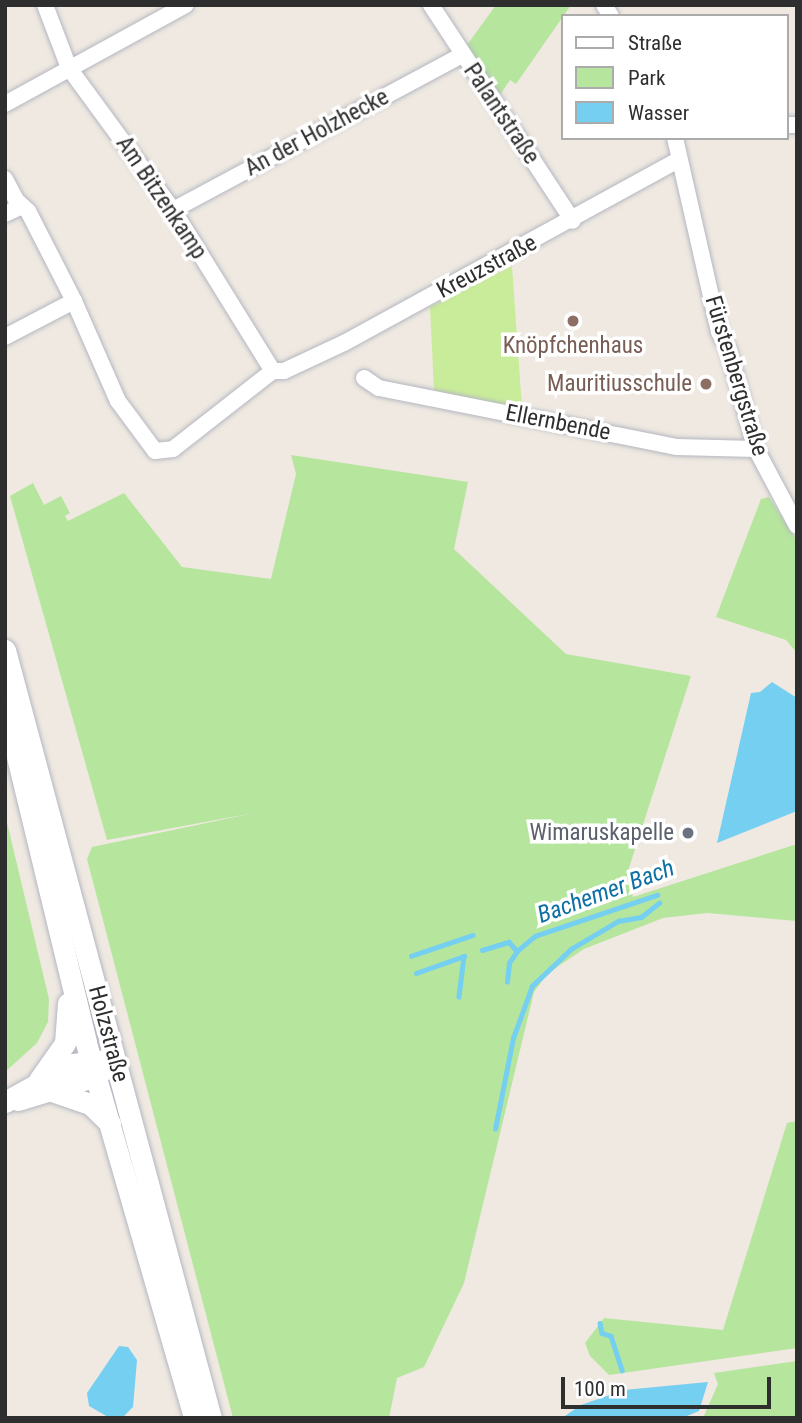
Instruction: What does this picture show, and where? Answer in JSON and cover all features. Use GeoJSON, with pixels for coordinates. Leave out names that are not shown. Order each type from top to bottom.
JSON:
{"type":"FeatureCollection","features":[{"type":"Feature","properties":{"kind":"main road","name":"Holzstraße"},"geometry":{"type":"LineString","coordinates":[[5,650],[211,1418]]}},
{"type":"Feature","properties":{"kind":"main road","name":"Holzstraße"},"geometry":{"type":"LineString","coordinates":[[5,707],[67,970],[194,1418]]}},
{"type":"Feature","properties":{"kind":"main road"},"geometry":{"type":"LineString","coordinates":[[45,1086],[65,1043],[67,970]]}},
{"type":"Feature","properties":{"kind":"main road"},"geometry":{"type":"LineString","coordinates":[[7,1101],[114,1060]]}},
{"type":"Feature","properties":{"kind":"main road"},"geometry":{"type":"LineString","coordinates":[[45,1086],[90,1104],[111,1124]]}},
{"type":"Feature","properties":{"kind":"street","name":"Am Bitzenkamp"},"geometry":{"type":"LineString","coordinates":[[44,5],[69,68],[173,210],[273,371]]}},
{"type":"Feature","properties":{"kind":"street"},"geometry":{"type":"LineString","coordinates":[[5,104],[186,5]]}},
{"type":"Feature","properties":{"kind":"street","name":"Palantstraße"},"geometry":{"type":"LineString","coordinates":[[431,5],[573,221]]}},
{"type":"Feature","properties":{"kind":"street","name":"An der Holzhecke"},"geometry":{"type":"LineString","coordinates":[[173,210],[462,55]]}},
{"type":"Feature","properties":{"kind":"street","name":"Fürstenbergstraße"},"geometry":{"type":"LineString","coordinates":[[677,140],[677,161],[709,275],[713,313],[728,349],[756,449],[797,526]]}},
{"type":"Feature","properties":{"kind":"street","name":"Kreuzstraße"},"geometry":{"type":"LineString","coordinates":[[273,371],[294,367],[573,221],[677,161]]}},
{"type":"Feature","properties":{"kind":"street"},"geometry":{"type":"LineString","coordinates":[[5,179],[74,301],[118,401],[132,415],[149,446],[162,453],[173,449],[273,371]]}},
{"type":"Feature","properties":{"kind":"street"},"geometry":{"type":"LineString","coordinates":[[5,214],[22,206]]}},
{"type":"Feature","properties":{"kind":"street"},"geometry":{"type":"LineString","coordinates":[[5,337],[74,301]]}},
{"type":"Feature","properties":{"kind":"street","name":"Ellernbende"},"geometry":{"type":"LineString","coordinates":[[364,378],[379,388],[677,447],[756,449]]}},
{"type":"Feature","properties":{"kind":"green space"},"geometry":{"type":"Polygon","coordinates":[[[496,5],[571,5],[565,14],[560,14],[560,21],[516,84],[510,80],[500,95],[467,45],[496,5]]]}},
{"type":"Feature","properties":{"kind":"green space"},"geometry":{"type":"Polygon","coordinates":[[[512,266],[522,408],[434,391],[430,307],[512,266]]]}},
{"type":"Feature","properties":{"kind":"green space"},"geometry":{"type":"Polygon","coordinates":[[[291,455],[468,482],[454,549],[566,654],[691,676],[627,874],[633,897],[797,844],[797,921],[707,913],[663,918],[584,949],[548,973],[534,992],[464,1283],[424,1367],[397,1378],[389,1418],[233,1418],[87,859],[92,847],[254,813],[107,840],[10,496],[33,483],[44,505],[61,496],[70,513],[65,516],[68,521],[124,493],[182,567],[271,579],[296,474],[291,455]]]}},
{"type":"Feature","properties":{"kind":"green space"},"geometry":{"type":"Polygon","coordinates":[[[769,497],[797,541],[797,653],[786,640],[716,617],[761,499],[769,497]]]}},
{"type":"Feature","properties":{"kind":"green space"},"geometry":{"type":"Polygon","coordinates":[[[5,814],[49,999],[48,1022],[37,1043],[5,1072],[5,814]]]}},
{"type":"Feature","properties":{"kind":"green space"},"geometry":{"type":"Polygon","coordinates":[[[797,1121],[797,1348],[609,1375],[590,1356],[585,1343],[604,1318],[723,1330],[787,1123],[797,1121]]]}},
{"type":"Feature","properties":{"kind":"green space"},"geometry":{"type":"Polygon","coordinates":[[[797,1361],[797,1418],[703,1418],[718,1384],[714,1373],[797,1361]]]}},
{"type":"Feature","properties":{"kind":"water"},"geometry":{"type":"Polygon","coordinates":[[[772,682],[797,698],[797,811],[717,843],[751,693],[760,692],[772,682]]]}},
{"type":"Feature","properties":{"kind":"water"},"geometry":{"type":"Polygon","coordinates":[[[119,1346],[128,1347],[137,1360],[133,1407],[122,1418],[108,1417],[89,1406],[87,1393],[119,1346]]]}},
{"type":"Feature","properties":{"kind":"water"},"geometry":{"type":"Polygon","coordinates":[[[708,1382],[699,1411],[682,1418],[562,1418],[581,1405],[624,1390],[708,1382]]]}},
{"type":"Feature","properties":{"kind":"waterway","name":"Bachemer Bach"},"geometry":{"type":"LineString","coordinates":[[482,950],[509,942],[517,951],[535,936],[657,895]]}},
{"type":"Feature","properties":{"kind":"waterway"},"geometry":{"type":"LineString","coordinates":[[495,1129],[513,1038],[532,986],[571,949],[618,921],[641,917],[659,903]]}},
{"type":"Feature","properties":{"kind":"waterway"},"geometry":{"type":"LineString","coordinates":[[411,956],[473,935]]}},
{"type":"Feature","properties":{"kind":"waterway"},"geometry":{"type":"LineString","coordinates":[[507,982],[509,963],[517,951]]}},
{"type":"Feature","properties":{"kind":"waterway"},"geometry":{"type":"LineString","coordinates":[[416,973],[464,956],[459,997]]}},
{"type":"Feature","properties":{"kind":"waterway"},"geometry":{"type":"LineString","coordinates":[[600,1323],[602,1333],[611,1336],[622,1370]]}},
{"type":"Feature","properties":{"kind":"place","name":"Knöpfchenhaus"},"geometry":{"type":"Point","coordinates":[573,321]}},
{"type":"Feature","properties":{"kind":"place","name":"Mauritiusschule"},"geometry":{"type":"Point","coordinates":[706,384]}},
{"type":"Feature","properties":{"kind":"place","name":"Wimaruskapelle"},"geometry":{"type":"Point","coordinates":[688,833]}}]}
